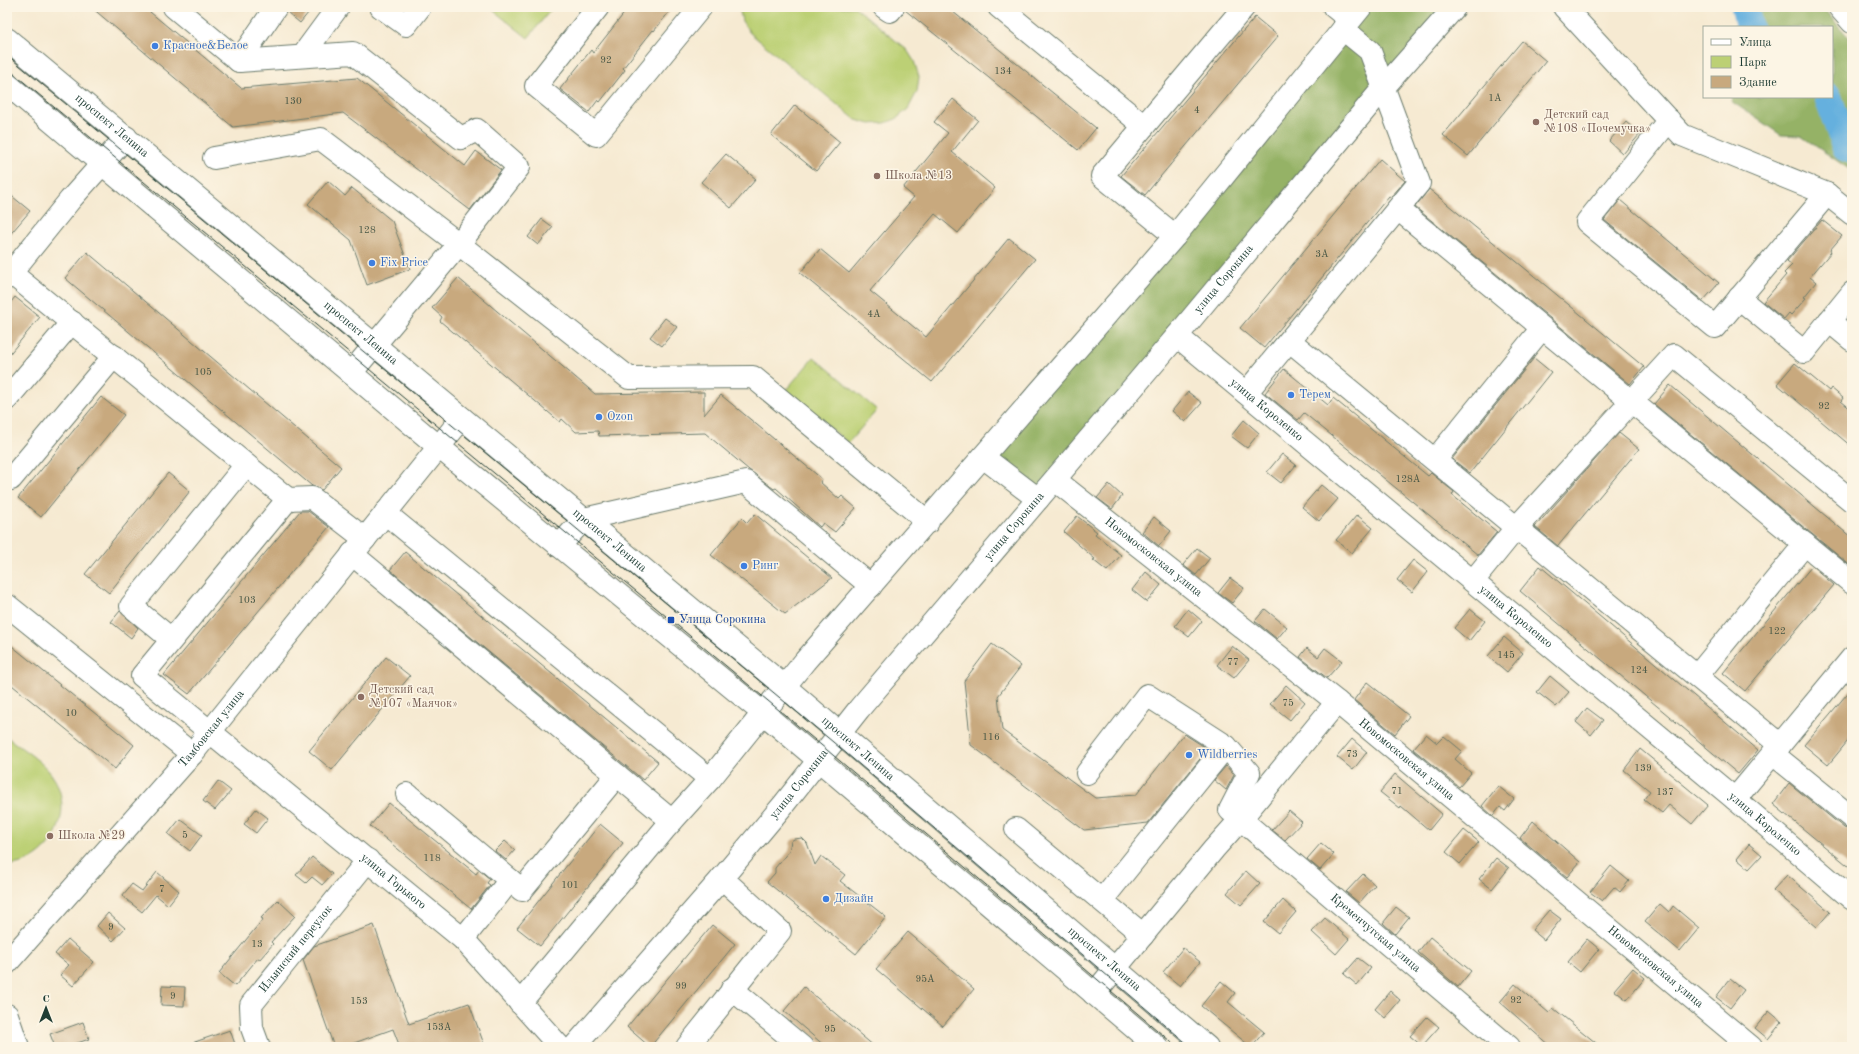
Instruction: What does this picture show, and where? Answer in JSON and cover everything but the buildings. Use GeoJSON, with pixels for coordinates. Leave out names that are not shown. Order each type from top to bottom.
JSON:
{"type":"FeatureCollection","features":[{"type":"Feature","properties":{"kind":"street"},"geometry":{"type":"LineString","coordinates":[[174,7],[239,62],[353,53],[461,138],[477,130],[520,167],[459,244],[351,372]]}},
{"type":"Feature","properties":{"kind":"street"},"geometry":{"type":"LineString","coordinates":[[239,62],[276,7]]}},
{"type":"Feature","properties":{"kind":"street"},"geometry":{"type":"LineString","coordinates":[[302,56],[338,7]]}},
{"type":"Feature","properties":{"kind":"street"},"geometry":{"type":"LineString","coordinates":[[381,7],[406,25],[420,7]]}},
{"type":"Feature","properties":{"kind":"street"},"geometry":{"type":"LineString","coordinates":[[598,7],[536,86],[596,134],[702,7]]}},
{"type":"Feature","properties":{"kind":"street"},"geometry":{"type":"LineString","coordinates":[[884,7],[890,11],[894,7]]}},
{"type":"Feature","properties":{"kind":"street"},"geometry":{"type":"LineString","coordinates":[[999,7],[1144,126]]}},
{"type":"Feature","properties":{"kind":"street"},"geometry":{"type":"LineString","coordinates":[[1175,236],[1102,176],[1244,7]]}},
{"type":"Feature","properties":{"kind":"street","name":"улица Сорокина"},"geometry":{"type":"LineString","coordinates":[[574,1047],[722,878],[859,709],[1177,336],[1384,87],[1455,7]]}},
{"type":"Feature","properties":{"kind":"street"},"geometry":{"type":"LineString","coordinates":[[1564,7],[1682,134],[1827,194],[1852,214]]}},
{"type":"Feature","properties":{"kind":"street"},"geometry":{"type":"LineString","coordinates":[[1839,7],[1852,22]]}},
{"type":"Feature","properties":{"kind":"street"},"geometry":{"type":"LineString","coordinates":[[520,1003],[672,821],[710,778],[784,686],[1175,236],[1347,16],[1370,51],[1419,183],[1246,393]]}},
{"type":"Feature","properties":{"kind":"street","name":"проспект Ленина"},"geometry":{"type":"LineString","coordinates":[[7,39],[840,733],[1207,1047]]}},
{"type":"Feature","properties":{"kind":"street"},"geometry":{"type":"LineString","coordinates":[[7,84],[351,372],[438,447],[819,760],[1157,1047]]}},
{"type":"Feature","properties":{"kind":"street"},"geometry":{"type":"LineString","coordinates":[[1669,120],[1587,222],[1715,327],[1827,194]]}},
{"type":"Feature","properties":{"kind":"street"},"geometry":{"type":"LineString","coordinates":[[126,137],[70,200],[9,275],[72,322],[288,499],[312,498],[358,547],[617,775],[672,821]]}},
{"type":"Feature","properties":{"kind":"street"},"geometry":{"type":"LineString","coordinates":[[214,158],[322,139],[459,244],[629,378],[753,377],[928,522]]}},
{"type":"Feature","properties":{"kind":"street"},"geometry":{"type":"LineString","coordinates":[[1398,209],[1852,583]]}},
{"type":"Feature","properties":{"kind":"street"},"geometry":{"type":"LineString","coordinates":[[1739,298],[1804,352],[1852,293]]}},
{"type":"Feature","properties":{"kind":"street"},"geometry":{"type":"LineString","coordinates":[[1829,320],[1852,340]]}},
{"type":"Feature","properties":{"kind":"street"},"geometry":{"type":"LineString","coordinates":[[7,399],[72,322]]}},
{"type":"Feature","properties":{"kind":"street"},"geometry":{"type":"LineString","coordinates":[[1435,460],[1542,328]]}},
{"type":"Feature","properties":{"kind":"street","name":"улица Короленко"},"geometry":{"type":"LineString","coordinates":[[1177,336],[1736,799],[1852,899]]}},
{"type":"Feature","properties":{"kind":"street"},"geometry":{"type":"LineString","coordinates":[[1290,341],[1697,676],[1852,818]]}},
{"type":"Feature","properties":{"kind":"street"},"geometry":{"type":"LineString","coordinates":[[1473,581],[1516,528],[1674,355],[1852,501]]}},
{"type":"Feature","properties":{"kind":"street"},"geometry":{"type":"LineString","coordinates":[[7,476],[11,479],[114,356]]}},
{"type":"Feature","properties":{"kind":"street","name":"Тамбовская улица"},"geometry":{"type":"LineString","coordinates":[[7,963],[192,754],[462,418]]}},
{"type":"Feature","properties":{"kind":"street"},"geometry":{"type":"LineString","coordinates":[[983,457],[1038,499]]}},
{"type":"Feature","properties":{"kind":"street"},"geometry":{"type":"LineString","coordinates":[[246,465],[131,606],[171,640],[288,499]]}},
{"type":"Feature","properties":{"kind":"street","name":"Новомосковская улица"},"geometry":{"type":"LineString","coordinates":[[1055,480],[1337,702],[1751,1047]]}},
{"type":"Feature","properties":{"kind":"street"},"geometry":{"type":"LineString","coordinates":[[559,546],[584,520],[746,482],[871,586]]}},
{"type":"Feature","properties":{"kind":"street"},"geometry":{"type":"LineString","coordinates":[[385,513],[710,778]]}},
{"type":"Feature","properties":{"kind":"street"},"geometry":{"type":"LineString","coordinates":[[1697,676],[1805,544]]}},
{"type":"Feature","properties":{"kind":"street"},"geometry":{"type":"LineString","coordinates":[[7,605],[192,754]]}},
{"type":"Feature","properties":{"kind":"street","name":"улица Горького"},"geometry":{"type":"LineString","coordinates":[[171,640],[142,676],[368,860],[462,939],[560,1047]]}},
{"type":"Feature","properties":{"kind":"street"},"geometry":{"type":"LineString","coordinates":[[1736,799],[1852,658]]}},
{"type":"Feature","properties":{"kind":"street"},"geometry":{"type":"LineString","coordinates":[[1086,773],[1147,695],[1226,746],[1249,773],[1230,810],[1240,820]]}},
{"type":"Feature","properties":{"kind":"street"},"geometry":{"type":"LineString","coordinates":[[1094,994],[1337,702]]}},
{"type":"Feature","properties":{"kind":"street"},"geometry":{"type":"LineString","coordinates":[[1102,900],[1226,746]]}},
{"type":"Feature","properties":{"kind":"street"},"geometry":{"type":"LineString","coordinates":[[407,794],[522,890],[617,775]]}},
{"type":"Feature","properties":{"kind":"street","name":"Кременчугская улица"},"geometry":{"type":"LineString","coordinates":[[1240,820],[1509,1047]]}},
{"type":"Feature","properties":{"kind":"street"},"geometry":{"type":"LineString","coordinates":[[1016,829],[1143,935]]}},
{"type":"Feature","properties":{"kind":"street","name":"Ильинский переулок"},"geometry":{"type":"LineString","coordinates":[[259,1047],[252,1028],[251,1005],[368,860]]}},
{"type":"Feature","properties":{"kind":"street"},"geometry":{"type":"LineString","coordinates":[[687,1047],[780,931],[722,878]]}},
{"type":"Feature","properties":{"kind":"street"},"geometry":{"type":"LineString","coordinates":[[462,939],[510,880]]}},
{"type":"Feature","properties":{"kind":"street"},"geometry":{"type":"LineString","coordinates":[[732,989],[802,1047]]}},
{"type":"Feature","properties":{"kind":"street"},"geometry":{"type":"LineString","coordinates":[[7,1015],[18,1047]]}},
{"type":"Feature","properties":{"kind":"green space"},"geometry":{"type":"Polygon","coordinates":[[[489,7],[553,7],[528,38],[489,7]]]}},
{"type":"Feature","properties":{"kind":"green space"},"geometry":{"type":"Polygon","coordinates":[[[739,7],[855,7],[907,50],[914,61],[919,77],[917,92],[908,109],[896,119],[885,123],[870,124],[856,120],[750,33],[742,21],[739,7]]]}},
{"type":"Feature","properties":{"kind":"green space"},"geometry":{"type":"Polygon","coordinates":[[[1361,7],[1455,7],[1038,499],[983,457],[1361,7]]]}},
{"type":"Feature","properties":{"kind":"green space"},"geometry":{"type":"Polygon","coordinates":[[[1743,7],[1822,7],[1852,41],[1852,171],[1801,136],[1781,135],[1731,101],[1732,98],[1833,98],[1833,26],[1743,26],[1743,7]]]}},
{"type":"Feature","properties":{"kind":"green space"},"geometry":{"type":"Polygon","coordinates":[[[814,357],[877,410],[848,443],[786,390],[814,357]]]}},
{"type":"Feature","properties":{"kind":"green space"},"geometry":{"type":"Polygon","coordinates":[[[7,737],[40,762],[51,774],[60,794],[62,808],[60,823],[46,848],[35,857],[22,863],[7,865],[7,737]]]}},
{"type":"Feature","properties":{"kind":"waterway"},"geometry":{"type":"LineString","coordinates":[[1745,7],[1749,26]]}},
{"type":"Feature","properties":{"kind":"waterway"},"geometry":{"type":"LineString","coordinates":[[1828,98],[1846,148],[1852,150]]}},
{"type":"Feature","properties":{"kind":"tram line"},"geometry":{"type":"LineString","coordinates":[[7,55],[833,742],[1191,1047]]}},
{"type":"Feature","properties":{"kind":"tram line"},"geometry":{"type":"LineString","coordinates":[[7,68],[827,750],[1177,1047]]}},
{"type":"Feature","properties":{"kind":"place","name":"Красное&Белое"},"geometry":{"type":"Point","coordinates":[155,46]}},
{"type":"Feature","properties":{"kind":"place","name":"Детский сад №108 «Почемучка»"},"geometry":{"type":"Point","coordinates":[1536,122]}},
{"type":"Feature","properties":{"kind":"place","name":"Школа №13"},"geometry":{"type":"Point","coordinates":[877,176]}},
{"type":"Feature","properties":{"kind":"place","name":"Fix Price"},"geometry":{"type":"Point","coordinates":[372,263]}},
{"type":"Feature","properties":{"kind":"place","name":"Терем"},"geometry":{"type":"Point","coordinates":[1291,395]}},
{"type":"Feature","properties":{"kind":"place","name":"Ozon"},"geometry":{"type":"Point","coordinates":[599,417]}},
{"type":"Feature","properties":{"kind":"place","name":"Ринг"},"geometry":{"type":"Point","coordinates":[744,566]}},
{"type":"Feature","properties":{"kind":"place","name":"Улица Сорокина"},"geometry":{"type":"Point","coordinates":[671,620]}},
{"type":"Feature","properties":{"kind":"place","name":"Детский сад №107 «Маячок»"},"geometry":{"type":"Point","coordinates":[361,697]}},
{"type":"Feature","properties":{"kind":"place","name":"Wildberries"},"geometry":{"type":"Point","coordinates":[1189,755]}},
{"type":"Feature","properties":{"kind":"place","name":"Школа №29"},"geometry":{"type":"Point","coordinates":[50,836]}},
{"type":"Feature","properties":{"kind":"place","name":"Дизайн"},"geometry":{"type":"Point","coordinates":[826,899]}}]}
